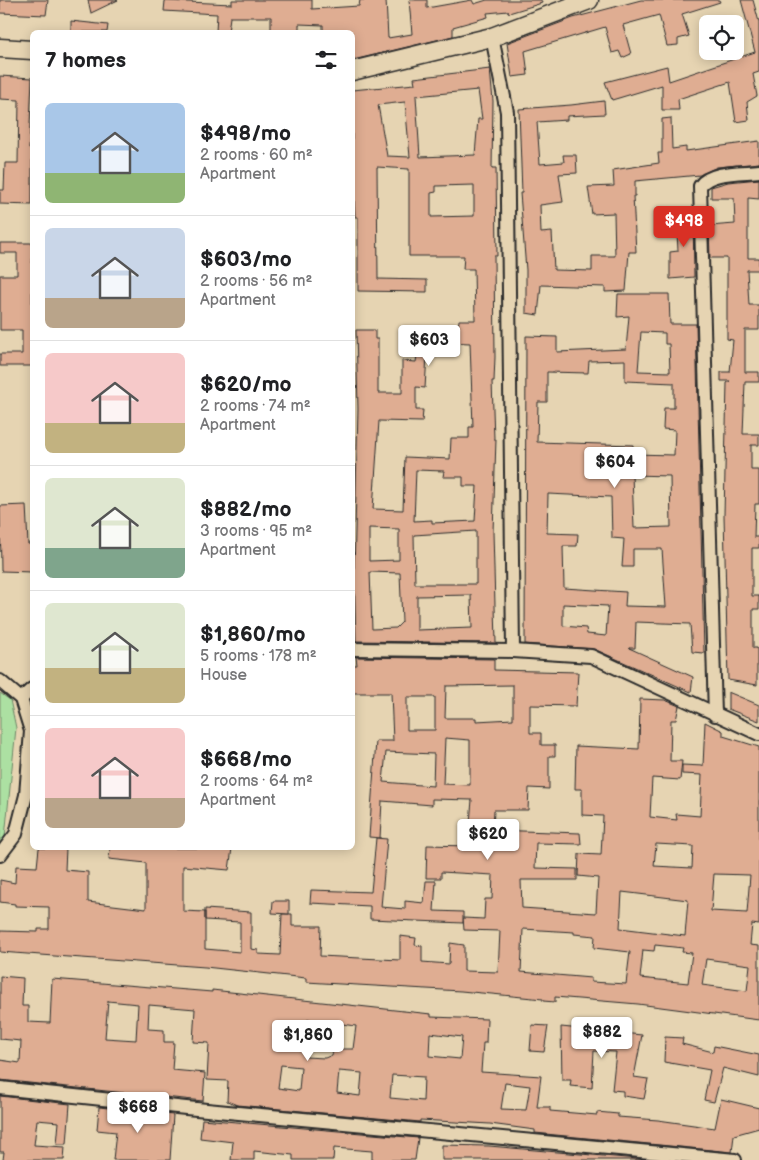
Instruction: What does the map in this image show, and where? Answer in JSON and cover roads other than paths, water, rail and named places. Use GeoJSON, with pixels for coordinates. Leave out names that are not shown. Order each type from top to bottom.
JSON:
{"type":"FeatureCollection","features":[{"type":"Feature","properties":{"kind":"street"},"geometry":{"type":"LineString","coordinates":[[355,70],[492,37],[589,0]]}},
{"type":"Feature","properties":{"kind":"street"},"geometry":{"type":"LineString","coordinates":[[492,37],[507,112],[513,651]]}},
{"type":"Feature","properties":{"kind":"street"},"geometry":{"type":"LineString","coordinates":[[0,48],[30,50]]}},
{"type":"Feature","properties":{"kind":"street"},"geometry":{"type":"LineString","coordinates":[[714,715],[700,186],[704,180],[722,175],[759,171]]}},
{"type":"Feature","properties":{"kind":"street"},"geometry":{"type":"LineString","coordinates":[[355,649],[513,651],[591,656],[714,715],[759,734]]}},
{"type":"Feature","properties":{"kind":"street"},"geometry":{"type":"LineString","coordinates":[[0,681],[22,699],[30,727]]}},
{"type":"Feature","properties":{"kind":"street"},"geometry":{"type":"LineString","coordinates":[[22,699],[30,691]]}},
{"type":"Feature","properties":{"kind":"street"},"geometry":{"type":"LineString","coordinates":[[0,855],[16,834],[26,795],[30,744]]}},
{"type":"Feature","properties":{"kind":"street"},"geometry":{"type":"LineString","coordinates":[[0,1088],[186,1108],[735,1160]]}}]}
